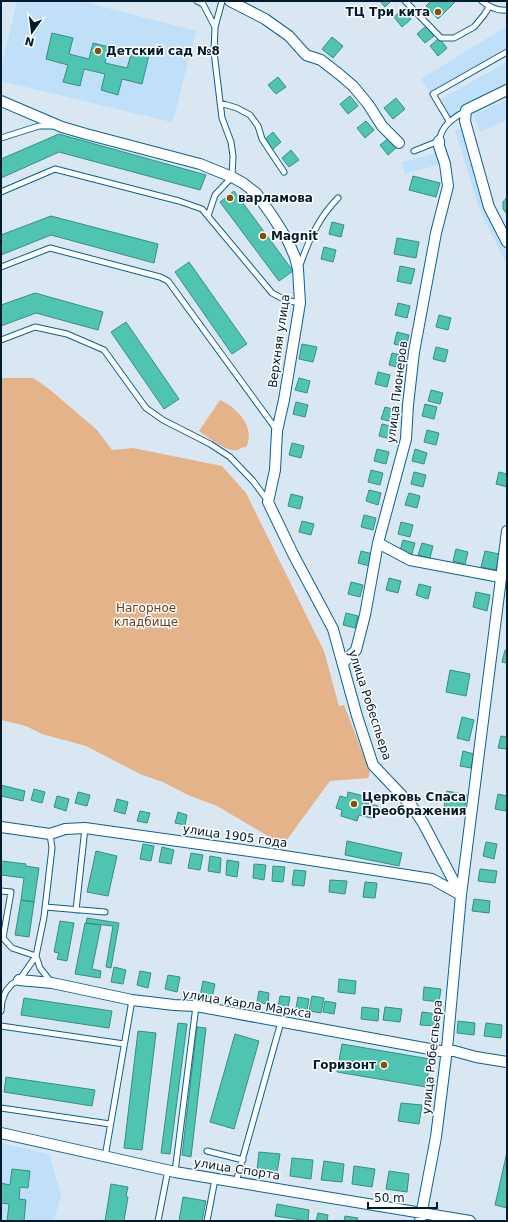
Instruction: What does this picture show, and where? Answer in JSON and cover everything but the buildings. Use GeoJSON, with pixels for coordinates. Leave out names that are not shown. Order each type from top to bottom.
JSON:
{"type":"FeatureCollection","features":[{"type":"Feature","properties":{"kind":"street"},"geometry":{"type":"LineString","coordinates":[[230,1],[265,19],[289,36],[306,55],[321,60],[339,74],[353,86],[368,104],[382,126],[399,143]]}},
{"type":"Feature","properties":{"kind":"street"},"geometry":{"type":"LineString","coordinates":[[507,90],[466,110],[465,121],[489,207],[507,242]]}},
{"type":"Feature","properties":{"kind":"street","name":"Верхняя улица"},"geometry":{"type":"LineString","coordinates":[[1,102],[62,127],[200,164],[232,177],[256,193],[273,217],[288,241],[295,257],[298,269],[300,303],[284,400],[277,431],[275,470],[268,502]]}},
{"type":"Feature","properties":{"kind":"street","name":"улица Пионеров"},"geometry":{"type":"LineString","coordinates":[[343,663],[356,650],[365,615],[378,543],[406,439],[414,352],[436,233],[448,186],[445,164],[439,146],[439,141]]}},
{"type":"Feature","properties":{"kind":"street","name":"улица Робеспьера"},"geometry":{"type":"LineString","coordinates":[[268,502],[332,629],[373,765],[410,806],[423,823],[461,895]]}},
{"type":"Feature","properties":{"kind":"street","name":"улица Робеспьера"},"geometry":{"type":"LineString","coordinates":[[421,1217],[436,1137],[461,895],[507,531]]}},
{"type":"Feature","properties":{"kind":"street"},"geometry":{"type":"LineString","coordinates":[[378,543],[410,560],[502,580]]}},
{"type":"Feature","properties":{"kind":"street","name":"улица 1905 года"},"geometry":{"type":"LineString","coordinates":[[1,827],[50,834],[65,830],[85,828],[278,855],[432,879],[461,895]]}},
{"type":"Feature","properties":{"kind":"street","name":"улица Карла Маркса"},"geometry":{"type":"LineString","coordinates":[[19,980],[52,983],[132,1000],[196,1006],[507,1062]]}},
{"type":"Feature","properties":{"kind":"street","name":"улица Спорта"},"geometry":{"type":"LineString","coordinates":[[1,1133],[171,1171],[421,1217],[470,1221]]}},
{"type":"Feature","properties":{"kind":"lane"},"geometry":{"type":"LineString","coordinates":[[197,1],[203,4],[215,27]]}},
{"type":"Feature","properties":{"kind":"lane"},"geometry":{"type":"LineString","coordinates":[[208,216],[215,195],[232,177],[233,156],[231,142],[222,118],[214,52],[215,27],[222,1]]}},
{"type":"Feature","properties":{"kind":"lane"},"geometry":{"type":"LineString","coordinates":[[405,1],[441,38],[454,38],[474,27],[484,15],[488,7]]}},
{"type":"Feature","properties":{"kind":"lane"},"geometry":{"type":"LineString","coordinates":[[482,1],[488,7],[507,10]]}},
{"type":"Feature","properties":{"kind":"lane"},"geometry":{"type":"LineString","coordinates":[[449,121],[433,94],[507,52]]}},
{"type":"Feature","properties":{"kind":"lane"},"geometry":{"type":"LineString","coordinates":[[220,104],[237,108],[250,115],[258,126],[262,139],[284,172]]}},
{"type":"Feature","properties":{"kind":"lane"},"geometry":{"type":"LineString","coordinates":[[414,151],[439,141],[440,134],[449,121],[466,110]]}},
{"type":"Feature","properties":{"kind":"lane"},"geometry":{"type":"LineString","coordinates":[[1,138],[39,126],[62,127]]}},
{"type":"Feature","properties":{"kind":"lane"},"geometry":{"type":"LineString","coordinates":[[1,192],[55,169],[179,201],[202,209],[272,293],[285,300],[300,303]]}},
{"type":"Feature","properties":{"kind":"lane"},"geometry":{"type":"LineString","coordinates":[[298,269],[317,225],[330,206],[338,198]]}},
{"type":"Feature","properties":{"kind":"lane"},"geometry":{"type":"LineString","coordinates":[[1,267],[50,248],[160,277],[168,281],[277,431]]}},
{"type":"Feature","properties":{"kind":"lane"},"geometry":{"type":"LineString","coordinates":[[1,340],[35,327],[67,334],[104,350],[146,408],[163,420],[210,444],[230,457],[253,481],[268,502]]}},
{"type":"Feature","properties":{"kind":"lane"},"geometry":{"type":"LineString","coordinates":[[76,910],[85,828]]}},
{"type":"Feature","properties":{"kind":"lane"},"geometry":{"type":"LineString","coordinates":[[1,1011],[2,1000],[6,990],[19,980],[36,956],[45,907],[52,848],[50,834]]}},
{"type":"Feature","properties":{"kind":"lane"},"geometry":{"type":"LineString","coordinates":[[1,891],[11,892],[3,938],[12,948],[36,956]]}},
{"type":"Feature","properties":{"kind":"lane"},"geometry":{"type":"LineString","coordinates":[[45,907],[105,912]]}},
{"type":"Feature","properties":{"kind":"lane"},"geometry":{"type":"LineString","coordinates":[[36,956],[40,968],[52,983]]}},
{"type":"Feature","properties":{"kind":"lane"},"geometry":{"type":"LineString","coordinates":[[105,1157],[132,1000]]}},
{"type":"Feature","properties":{"kind":"lane"},"geometry":{"type":"LineString","coordinates":[[158,1221],[171,1171],[196,1006]]}},
{"type":"Feature","properties":{"kind":"lane"},"geometry":{"type":"LineString","coordinates":[[236,1182],[281,1022]]}},
{"type":"Feature","properties":{"kind":"lane"},"geometry":{"type":"LineString","coordinates":[[1,1026],[124,1044]]}},
{"type":"Feature","properties":{"kind":"lane"},"geometry":{"type":"LineString","coordinates":[[1,1108],[110,1124]]}},
{"type":"Feature","properties":{"kind":"lane"},"geometry":{"type":"LineString","coordinates":[[207,1151],[243,1160]]}},
{"type":"Feature","properties":{"kind":"lane"},"geometry":{"type":"LineString","coordinates":[[207,1221],[215,1179]]}},
{"type":"Feature","properties":{"kind":"shaded area","name":"Детский сад №8"},"geometry":{"type":"Polygon","coordinates":[[[17,1],[80,1],[196,31],[174,117],[171,122],[1,81],[1,70],[17,1]]]}},
{"type":"Feature","properties":{"kind":"shaded area"},"geometry":{"type":"Polygon","coordinates":[[[507,26],[507,47],[430,92],[421,79],[507,26]]]}},
{"type":"Feature","properties":{"kind":"shaded area"},"geometry":{"type":"Polygon","coordinates":[[[507,62],[507,85],[451,116],[441,99],[507,62]]]}},
{"type":"Feature","properties":{"kind":"shaded area"},"geometry":{"type":"Polygon","coordinates":[[[507,100],[507,120],[480,132],[473,115],[507,100]]]}},
{"type":"Feature","properties":{"kind":"shaded area"},"geometry":{"type":"Polygon","coordinates":[[[464,128],[501,237],[507,247],[507,265],[480,211],[455,130],[464,128]]]}},
{"type":"Feature","properties":{"kind":"shaded area"},"geometry":{"type":"Polygon","coordinates":[[[437,153],[441,164],[405,174],[402,162],[437,153]]]}},
{"type":"Feature","properties":{"kind":"shaded area"},"geometry":{"type":"Polygon","coordinates":[[[1,1143],[49,1154],[61,1195],[54,1221],[1,1221],[1,1143]]]}},
{"type":"Feature","properties":{"kind":"green space","name":"Нагорное кладбище"},"geometry":{"type":"Polygon","coordinates":[[[33,378],[48,388],[97,430],[112,450],[133,448],[222,466],[246,493],[324,651],[339,706],[344,705],[370,772],[368,778],[330,781],[283,845],[217,806],[188,795],[163,782],[142,775],[86,746],[42,734],[26,726],[1,720],[1,379],[33,378]]]}},
{"type":"Feature","properties":{"kind":"green space"},"geometry":{"type":"Polygon","coordinates":[[[220,400],[227,403],[243,418],[249,432],[246,447],[237,450],[227,449],[217,444],[199,431],[220,400]]]}},
{"type":"Feature","properties":{"kind":"place","name":"ТЦ Три кита"},"geometry":{"type":"Point","coordinates":[438,12]}},
{"type":"Feature","properties":{"kind":"place","name":"Детский сад №8"},"geometry":{"type":"Point","coordinates":[98,51]}},
{"type":"Feature","properties":{"kind":"place","name":"варламова"},"geometry":{"type":"Point","coordinates":[230,198]}},
{"type":"Feature","properties":{"kind":"place","name":"Magnit"},"geometry":{"type":"Point","coordinates":[263,236]}},
{"type":"Feature","properties":{"kind":"place","name":"Церковь Спаса Преображения"},"geometry":{"type":"Point","coordinates":[354,804]}},
{"type":"Feature","properties":{"kind":"place","name":"Горизонт"},"geometry":{"type":"Point","coordinates":[384,1065]}}]}
